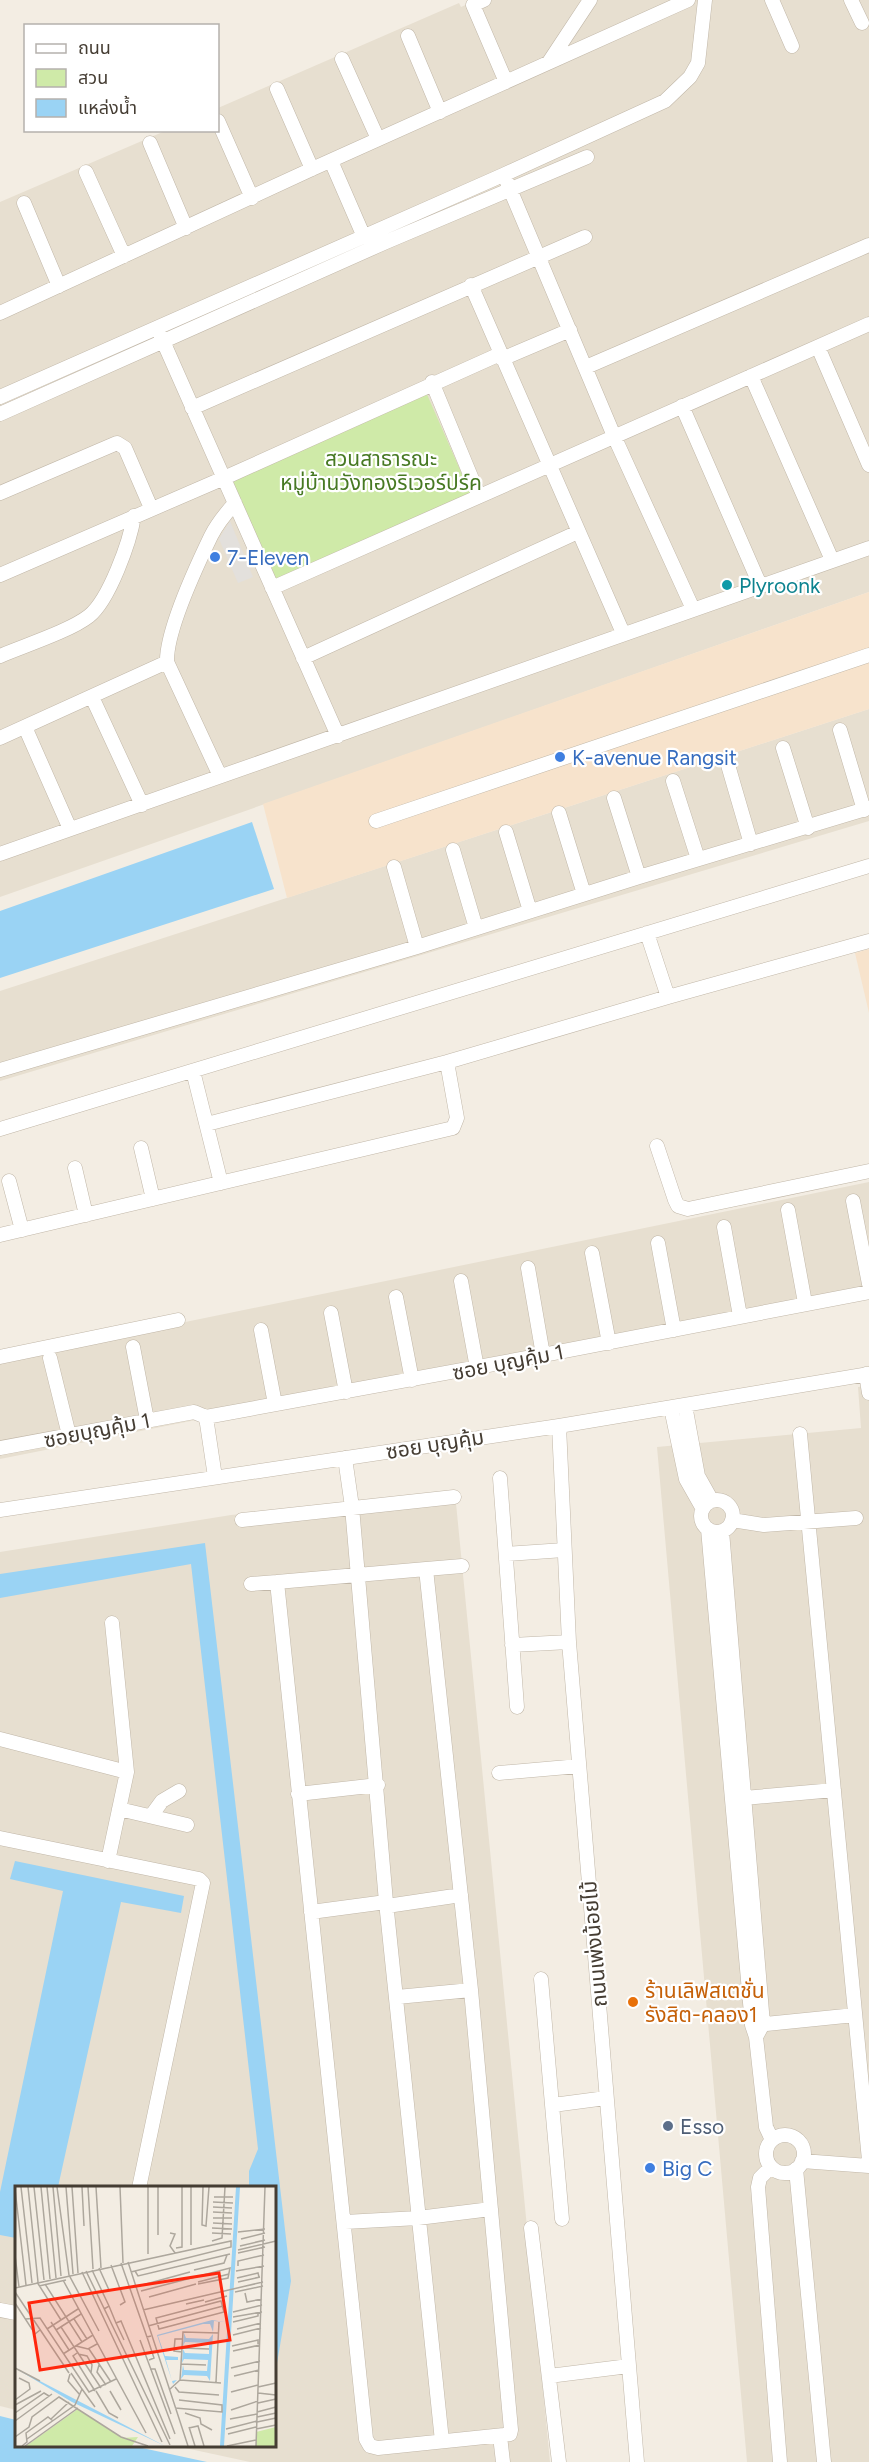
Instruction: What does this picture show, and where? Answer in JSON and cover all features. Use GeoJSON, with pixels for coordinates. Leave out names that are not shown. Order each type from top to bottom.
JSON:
{"type":"FeatureCollection","features":[{"type":"Feature","properties":{"kind":"street"},"geometry":{"type":"LineString","coordinates":[[484,0],[472,5],[506,82]]}},
{"type":"Feature","properties":{"kind":"street"},"geometry":{"type":"LineString","coordinates":[[549,62],[590,0]]}},
{"type":"Feature","properties":{"kind":"street"},"geometry":{"type":"LineString","coordinates":[[0,313],[312,169],[688,0]]}},
{"type":"Feature","properties":{"kind":"street"},"geometry":{"type":"LineString","coordinates":[[0,414],[160,334],[364,237],[665,101],[690,77],[698,63],[705,0]]}},
{"type":"Feature","properties":{"kind":"street"},"geometry":{"type":"LineString","coordinates":[[772,0],[792,46]]}},
{"type":"Feature","properties":{"kind":"street"},"geometry":{"type":"LineString","coordinates":[[851,0],[862,23]]}},
{"type":"Feature","properties":{"kind":"street"},"geometry":{"type":"LineString","coordinates":[[408,36],[440,112]]}},
{"type":"Feature","properties":{"kind":"street"},"geometry":{"type":"LineString","coordinates":[[342,59],[378,139]]}},
{"type":"Feature","properties":{"kind":"street"},"geometry":{"type":"LineString","coordinates":[[277,88],[312,169]]}},
{"type":"Feature","properties":{"kind":"street"},"geometry":{"type":"LineString","coordinates":[[219,123],[252,198]]}},
{"type":"Feature","properties":{"kind":"street"},"geometry":{"type":"LineString","coordinates":[[150,143],[186,228]]}},
{"type":"Feature","properties":{"kind":"street"},"geometry":{"type":"LineString","coordinates":[[0,397],[160,334],[587,158]]}},
{"type":"Feature","properties":{"kind":"street"},"geometry":{"type":"LineString","coordinates":[[331,161],[364,237]]}},
{"type":"Feature","properties":{"kind":"street"},"geometry":{"type":"LineString","coordinates":[[86,172],[124,256]]}},
{"type":"Feature","properties":{"kind":"street"},"geometry":{"type":"LineString","coordinates":[[503,175],[614,436],[693,609]]}},
{"type":"Feature","properties":{"kind":"street"},"geometry":{"type":"LineString","coordinates":[[24,203],[59,286]]}},
{"type":"Feature","properties":{"kind":"street"},"geometry":{"type":"LineString","coordinates":[[192,408],[585,237]]}},
{"type":"Feature","properties":{"kind":"street"},"geometry":{"type":"LineString","coordinates":[[586,367],[869,245]]}},
{"type":"Feature","properties":{"kind":"street"},"geometry":{"type":"LineString","coordinates":[[471,285],[622,633]]}},
{"type":"Feature","properties":{"kind":"street"},"geometry":{"type":"LineString","coordinates":[[272,588],[869,324]]}},
{"type":"Feature","properties":{"kind":"street"},"geometry":{"type":"LineString","coordinates":[[0,575],[224,478],[432,382],[570,330]]}},
{"type":"Feature","properties":{"kind":"street"},"geometry":{"type":"LineString","coordinates":[[160,334],[338,736]]}},
{"type":"Feature","properties":{"kind":"street"},"geometry":{"type":"LineString","coordinates":[[818,347],[869,465]]}},
{"type":"Feature","properties":{"kind":"street"},"geometry":{"type":"LineString","coordinates":[[751,376],[832,560]]}},
{"type":"Feature","properties":{"kind":"street"},"geometry":{"type":"LineString","coordinates":[[432,382],[479,496]]}},
{"type":"Feature","properties":{"kind":"street"},"geometry":{"type":"LineString","coordinates":[[682,406],[760,585]]}},
{"type":"Feature","properties":{"kind":"street"},"geometry":{"type":"LineString","coordinates":[[0,493],[117,443],[125,448],[151,508]]}},
{"type":"Feature","properties":{"kind":"street"},"geometry":{"type":"LineString","coordinates":[[220,776],[167,662],[169,641],[177,617],[207,546],[220,520],[235,503]]}},
{"type":"Feature","properties":{"kind":"street"},"geometry":{"type":"LineString","coordinates":[[0,657],[80,621],[94,612],[102,602],[127,545],[134,516]]}},
{"type":"Feature","properties":{"kind":"street"},"geometry":{"type":"LineString","coordinates":[[303,658],[578,532]]}},
{"type":"Feature","properties":{"kind":"street"},"geometry":{"type":"LineString","coordinates":[[1,852],[142,805],[622,633],[869,548]]}},
{"type":"Feature","properties":{"kind":"street"},"geometry":{"type":"LineString","coordinates":[[376,821],[869,655]]}},
{"type":"Feature","properties":{"kind":"street"},"geometry":{"type":"LineString","coordinates":[[0,738],[167,662]]}},
{"type":"Feature","properties":{"kind":"street"},"geometry":{"type":"LineString","coordinates":[[92,697],[142,805]]}},
{"type":"Feature","properties":{"kind":"street"},"geometry":{"type":"LineString","coordinates":[[25,727],[70,829]]}},
{"type":"Feature","properties":{"kind":"street"},"geometry":{"type":"LineString","coordinates":[[0,1070],[417,947],[866,809],[840,730]]}},
{"type":"Feature","properties":{"kind":"street"},"geometry":{"type":"LineString","coordinates":[[783,748],[808,828]]}},
{"type":"Feature","properties":{"kind":"street"},"geometry":{"type":"LineString","coordinates":[[728,765],[751,844]]}},
{"type":"Feature","properties":{"kind":"street"},"geometry":{"type":"LineString","coordinates":[[673,781],[698,859]]}},
{"type":"Feature","properties":{"kind":"street"},"geometry":{"type":"LineString","coordinates":[[614,798],[639,877]]}},
{"type":"Feature","properties":{"kind":"street"},"geometry":{"type":"LineString","coordinates":[[560,813],[584,894]]}},
{"type":"Feature","properties":{"kind":"street"},"geometry":{"type":"LineString","coordinates":[[506,832],[530,911]]}},
{"type":"Feature","properties":{"kind":"street"},"geometry":{"type":"LineString","coordinates":[[453,850],[476,928]]}},
{"type":"Feature","properties":{"kind":"street"},"geometry":{"type":"LineString","coordinates":[[0,1129],[869,866]]}},
{"type":"Feature","properties":{"kind":"street"},"geometry":{"type":"LineString","coordinates":[[394,867],[417,947]]}},
{"type":"Feature","properties":{"kind":"street"},"geometry":{"type":"LineString","coordinates":[[647,933],[668,998]]}},
{"type":"Feature","properties":{"kind":"street"},"geometry":{"type":"LineString","coordinates":[[207,1124],[447,1062],[869,941]]}},
{"type":"Feature","properties":{"kind":"street"},"geometry":{"type":"LineString","coordinates":[[0,1235],[453,1128],[457,1118],[447,1062]]}},
{"type":"Feature","properties":{"kind":"street"},"geometry":{"type":"LineString","coordinates":[[193,1071],[221,1183]]}},
{"type":"Feature","properties":{"kind":"street"},"geometry":{"type":"LineString","coordinates":[[657,1146],[675,1200],[678,1206],[688,1209],[869,1171]]}},
{"type":"Feature","properties":{"kind":"street"},"geometry":{"type":"LineString","coordinates":[[141,1148],[153,1199]]}},
{"type":"Feature","properties":{"kind":"street"},"geometry":{"type":"LineString","coordinates":[[75,1168],[86,1215]]}},
{"type":"Feature","properties":{"kind":"street"},"geometry":{"type":"LineString","coordinates":[[9,1181],[22,1230]]}},
{"type":"Feature","properties":{"kind":"street"},"geometry":{"type":"LineString","coordinates":[[853,1201],[869,1284]]}},
{"type":"Feature","properties":{"kind":"street"},"geometry":{"type":"LineString","coordinates":[[788,1210],[805,1304]]}},
{"type":"Feature","properties":{"kind":"street"},"geometry":{"type":"LineString","coordinates":[[724,1227],[740,1316]]}},
{"type":"Feature","properties":{"kind":"street"},"geometry":{"type":"LineString","coordinates":[[658,1243],[674,1330]]}},
{"type":"Feature","properties":{"kind":"street"},"geometry":{"type":"LineString","coordinates":[[592,1253],[609,1343]]}},
{"type":"Feature","properties":{"kind":"street"},"geometry":{"type":"LineString","coordinates":[[528,1268],[543,1355]]}},
{"type":"Feature","properties":{"kind":"street"},"geometry":{"type":"LineString","coordinates":[[461,1281],[477,1368]]}},
{"type":"Feature","properties":{"kind":"street","name":"ซอย บุญคุ้ม 1"},"geometry":{"type":"LineString","coordinates":[[200,1415],[412,1380],[869,1292]]}},
{"type":"Feature","properties":{"kind":"street"},"geometry":{"type":"LineString","coordinates":[[396,1297],[412,1380]]}},
{"type":"Feature","properties":{"kind":"street"},"geometry":{"type":"LineString","coordinates":[[331,1313],[346,1392]]}},
{"type":"Feature","properties":{"kind":"street"},"geometry":{"type":"LineString","coordinates":[[0,1357],[178,1320]]}},
{"type":"Feature","properties":{"kind":"street"},"geometry":{"type":"LineString","coordinates":[[261,1330],[275,1404]]}},
{"type":"Feature","properties":{"kind":"street"},"geometry":{"type":"LineString","coordinates":[[133,1347],[147,1420]]}},
{"type":"Feature","properties":{"kind":"street"},"geometry":{"type":"LineString","coordinates":[[50,1358],[69,1435]]}},
{"type":"Feature","properties":{"kind":"street"},"geometry":{"type":"LineString","coordinates":[[867,1374],[869,1393]]}},
{"type":"Feature","properties":{"kind":"street","name":"ซอย บุญคุ้ม"},"geometry":{"type":"LineString","coordinates":[[0,1510],[559,1426],[867,1374]]}},
{"type":"Feature","properties":{"kind":"street"},"geometry":{"type":"LineString","coordinates":[[686,1405],[698,1476],[707,1505],[702,1518],[721,1527],[856,1518]]}},
{"type":"Feature","properties":{"kind":"street"},"geometry":{"type":"LineString","coordinates":[[671,1408],[686,1479],[707,1505]]}},
{"type":"Feature","properties":{"kind":"street"},"geometry":{"type":"LineString","coordinates":[[200,1415],[215,1477]]}},
{"type":"Feature","properties":{"kind":"street","name":"ซอยบุญคุ้ม 1"},"geometry":{"type":"LineString","coordinates":[[0,1448],[147,1420],[200,1415]]}},
{"type":"Feature","properties":{"kind":"street","name":"ถนนเพ่งน้อยไม้"},"geometry":{"type":"LineString","coordinates":[[559,1426],[569,1642],[637,2462]]}},
{"type":"Feature","properties":{"kind":"street"},"geometry":{"type":"LineString","coordinates":[[800,1434],[869,2160]]}},
{"type":"Feature","properties":{"kind":"street"},"geometry":{"type":"LineString","coordinates":[[345,1458],[352,1507],[387,1904],[442,2441]]}},
{"type":"Feature","properties":{"kind":"street"},"geometry":{"type":"LineString","coordinates":[[500,1478],[517,1707]]}},
{"type":"Feature","properties":{"kind":"street"},"geometry":{"type":"LineString","coordinates":[[242,1520],[454,1497]]}},
{"type":"Feature","properties":{"kind":"street"},"geometry":{"type":"LineString","coordinates":[[707,1505],[722,1500],[730,1506],[721,1527],[757,2029],[766,2127],[772,2140]]}},
{"type":"Feature","properties":{"kind":"street"},"geometry":{"type":"LineString","coordinates":[[721,1527],[744,1798],[757,2029]]}},
{"type":"Feature","properties":{"kind":"street"},"geometry":{"type":"LineString","coordinates":[[506,1554],[564,1550]]}},
{"type":"Feature","properties":{"kind":"street"},"geometry":{"type":"LineString","coordinates":[[251,1584],[462,1566]]}},
{"type":"Feature","properties":{"kind":"street"},"geometry":{"type":"LineString","coordinates":[[277,1582],[366,2439],[370,2446],[378,2448],[500,2436],[510,2434],[511,2430],[471,1990],[426,1569]]}},
{"type":"Feature","properties":{"kind":"street"},"geometry":{"type":"LineString","coordinates":[[108,1861],[127,1772],[112,1623]]}},
{"type":"Feature","properties":{"kind":"street"},"geometry":{"type":"LineString","coordinates":[[512,1645],[569,1642]]}},
{"type":"Feature","properties":{"kind":"street"},"geometry":{"type":"LineString","coordinates":[[0,1739],[127,1772]]}},
{"type":"Feature","properties":{"kind":"street"},"geometry":{"type":"LineString","coordinates":[[500,1773],[579,1766]]}},
{"type":"Feature","properties":{"kind":"street"},"geometry":{"type":"LineString","coordinates":[[298,1794],[378,1785]]}},
{"type":"Feature","properties":{"kind":"street"},"geometry":{"type":"LineString","coordinates":[[744,1798],[834,1790]]}},
{"type":"Feature","properties":{"kind":"street"},"geometry":{"type":"LineString","coordinates":[[151,1816],[162,1801],[179,1791]]}},
{"type":"Feature","properties":{"kind":"street"},"geometry":{"type":"LineString","coordinates":[[119,1809],[187,1825]]}},
{"type":"Feature","properties":{"kind":"street"},"geometry":{"type":"LineString","coordinates":[[0,1838],[199,1879],[203,1883],[139,2186]]}},
{"type":"Feature","properties":{"kind":"street"},"geometry":{"type":"LineString","coordinates":[[311,1912],[461,1895]]}},
{"type":"Feature","properties":{"kind":"street"},"geometry":{"type":"LineString","coordinates":[[541,1978],[554,2105],[562,2218]]}},
{"type":"Feature","properties":{"kind":"street"},"geometry":{"type":"LineString","coordinates":[[397,1997],[471,1990]]}},
{"type":"Feature","properties":{"kind":"street"},"geometry":{"type":"LineString","coordinates":[[757,2029],[855,2014]]}},
{"type":"Feature","properties":{"kind":"street"},"geometry":{"type":"LineString","coordinates":[[554,2105],[606,2098]]}},
{"type":"Feature","properties":{"kind":"street"},"geometry":{"type":"LineString","coordinates":[[824,2462],[799,2165],[803,2149],[794,2137],[782,2135],[772,2140],[766,2151],[771,2167],[785,2172],[799,2165],[869,2166]]}},
{"type":"Feature","properties":{"kind":"street"},"geometry":{"type":"LineString","coordinates":[[771,2167],[760,2178],[758,2187],[780,2462]]}},
{"type":"Feature","properties":{"kind":"street"},"geometry":{"type":"LineString","coordinates":[[345,2222],[418,2218],[491,2209]]}},
{"type":"Feature","properties":{"kind":"street"},"geometry":{"type":"LineString","coordinates":[[531,2228],[558,2462]]}},
{"type":"Feature","properties":{"kind":"street"},"geometry":{"type":"LineString","coordinates":[[0,2310],[15,2313]]}},
{"type":"Feature","properties":{"kind":"street"},"geometry":{"type":"LineString","coordinates":[[549,2376],[629,2366]]}},
{"type":"Feature","properties":{"kind":"street"},"geometry":{"type":"LineString","coordinates":[[500,2436],[503,2462]]}},
{"type":"Feature","properties":{"kind":"shaded area"},"geometry":{"type":"Polygon","coordinates":[[[477,0],[869,0],[869,592],[0,897],[0,202],[163,132],[219,132],[219,108],[459,3],[461,7],[477,0]]]}},
{"type":"Feature","properties":{"kind":"shaded area"},"geometry":{"type":"Polygon","coordinates":[[[230,521],[253,577],[238,583],[219,539],[230,521]]]}},
{"type":"Feature","properties":{"kind":"shaded area","name":"K-avenue Rangsit"},"geometry":{"type":"Polygon","coordinates":[[[869,592],[869,709],[287,898],[263,804],[869,592]]]}},
{"type":"Feature","properties":{"kind":"shaded area"},"geometry":{"type":"Polygon","coordinates":[[[869,709],[869,821],[0,1081],[0,991],[869,709]]]}},
{"type":"Feature","properties":{"kind":"shaded area"},"geometry":{"type":"Polygon","coordinates":[[[869,949],[869,1013],[855,953],[869,949]]]}},
{"type":"Feature","properties":{"kind":"shaded area"},"geometry":{"type":"Polygon","coordinates":[[[869,1182],[869,1286],[0,1459],[0,1360],[869,1182]]]}},
{"type":"Feature","properties":{"kind":"shaded area"},"geometry":{"type":"Polygon","coordinates":[[[869,1386],[869,2462],[747,2462],[657,1447],[861,1428],[858,1387],[869,1386]]]}},
{"type":"Feature","properties":{"kind":"shaded area"},"geometry":{"type":"Polygon","coordinates":[[[455,1493],[550,2462],[250,2462],[181,2447],[276,2447],[276,2186],[15,2186],[15,2410],[0,2406],[0,1552],[231,1515],[455,1493]]]}},
{"type":"Feature","properties":{"kind":"green space","name":"สวนสาธารณะ หมู่บ้านวังทองริเวอร์ปร์ค"},"geometry":{"type":"Polygon","coordinates":[[[422,383],[472,497],[275,584],[225,476],[422,383]]]}},
{"type":"Feature","properties":{"kind":"water"},"geometry":{"type":"Polygon","coordinates":[[[252,822],[274,889],[0,978],[0,911],[252,822]]]}},
{"type":"Feature","properties":{"kind":"water"},"geometry":{"type":"Polygon","coordinates":[[[205,1543],[291,2281],[276,2369],[276,2186],[249,2186],[249,2171],[258,2149],[191,1564],[0,1598],[0,1574],[205,1543]]]}},
{"type":"Feature","properties":{"kind":"water"},"geometry":{"type":"Polygon","coordinates":[[[15,1861],[184,1896],[181,1913],[121,1902],[58,2186],[15,2186],[15,2238],[0,2235],[0,2192],[63,1891],[10,1879],[15,1861]]]}},
{"type":"Feature","properties":{"kind":"water"},"geometry":{"type":"Polygon","coordinates":[[[0,2416],[15,2420],[15,2447],[138,2447],[207,2462],[0,2462],[0,2416]]]}},
{"type":"Feature","properties":{"kind":"place","name":"7-Eleven"},"geometry":{"type":"Point","coordinates":[215,557]}},
{"type":"Feature","properties":{"kind":"place","name":"Plyroonk"},"geometry":{"type":"Point","coordinates":[727,585]}},
{"type":"Feature","properties":{"kind":"place","name":"K-avenue Rangsit"},"geometry":{"type":"Point","coordinates":[560,757]}},
{"type":"Feature","properties":{"kind":"place","name":"ร้านเลิฟสเตชั่น รังสิต-คลอง1"},"geometry":{"type":"Point","coordinates":[633,2002]}},
{"type":"Feature","properties":{"kind":"place","name":"Esso"},"geometry":{"type":"Point","coordinates":[668,2126]}},
{"type":"Feature","properties":{"kind":"place","name":"Big C"},"geometry":{"type":"Point","coordinates":[650,2168]}}]}
